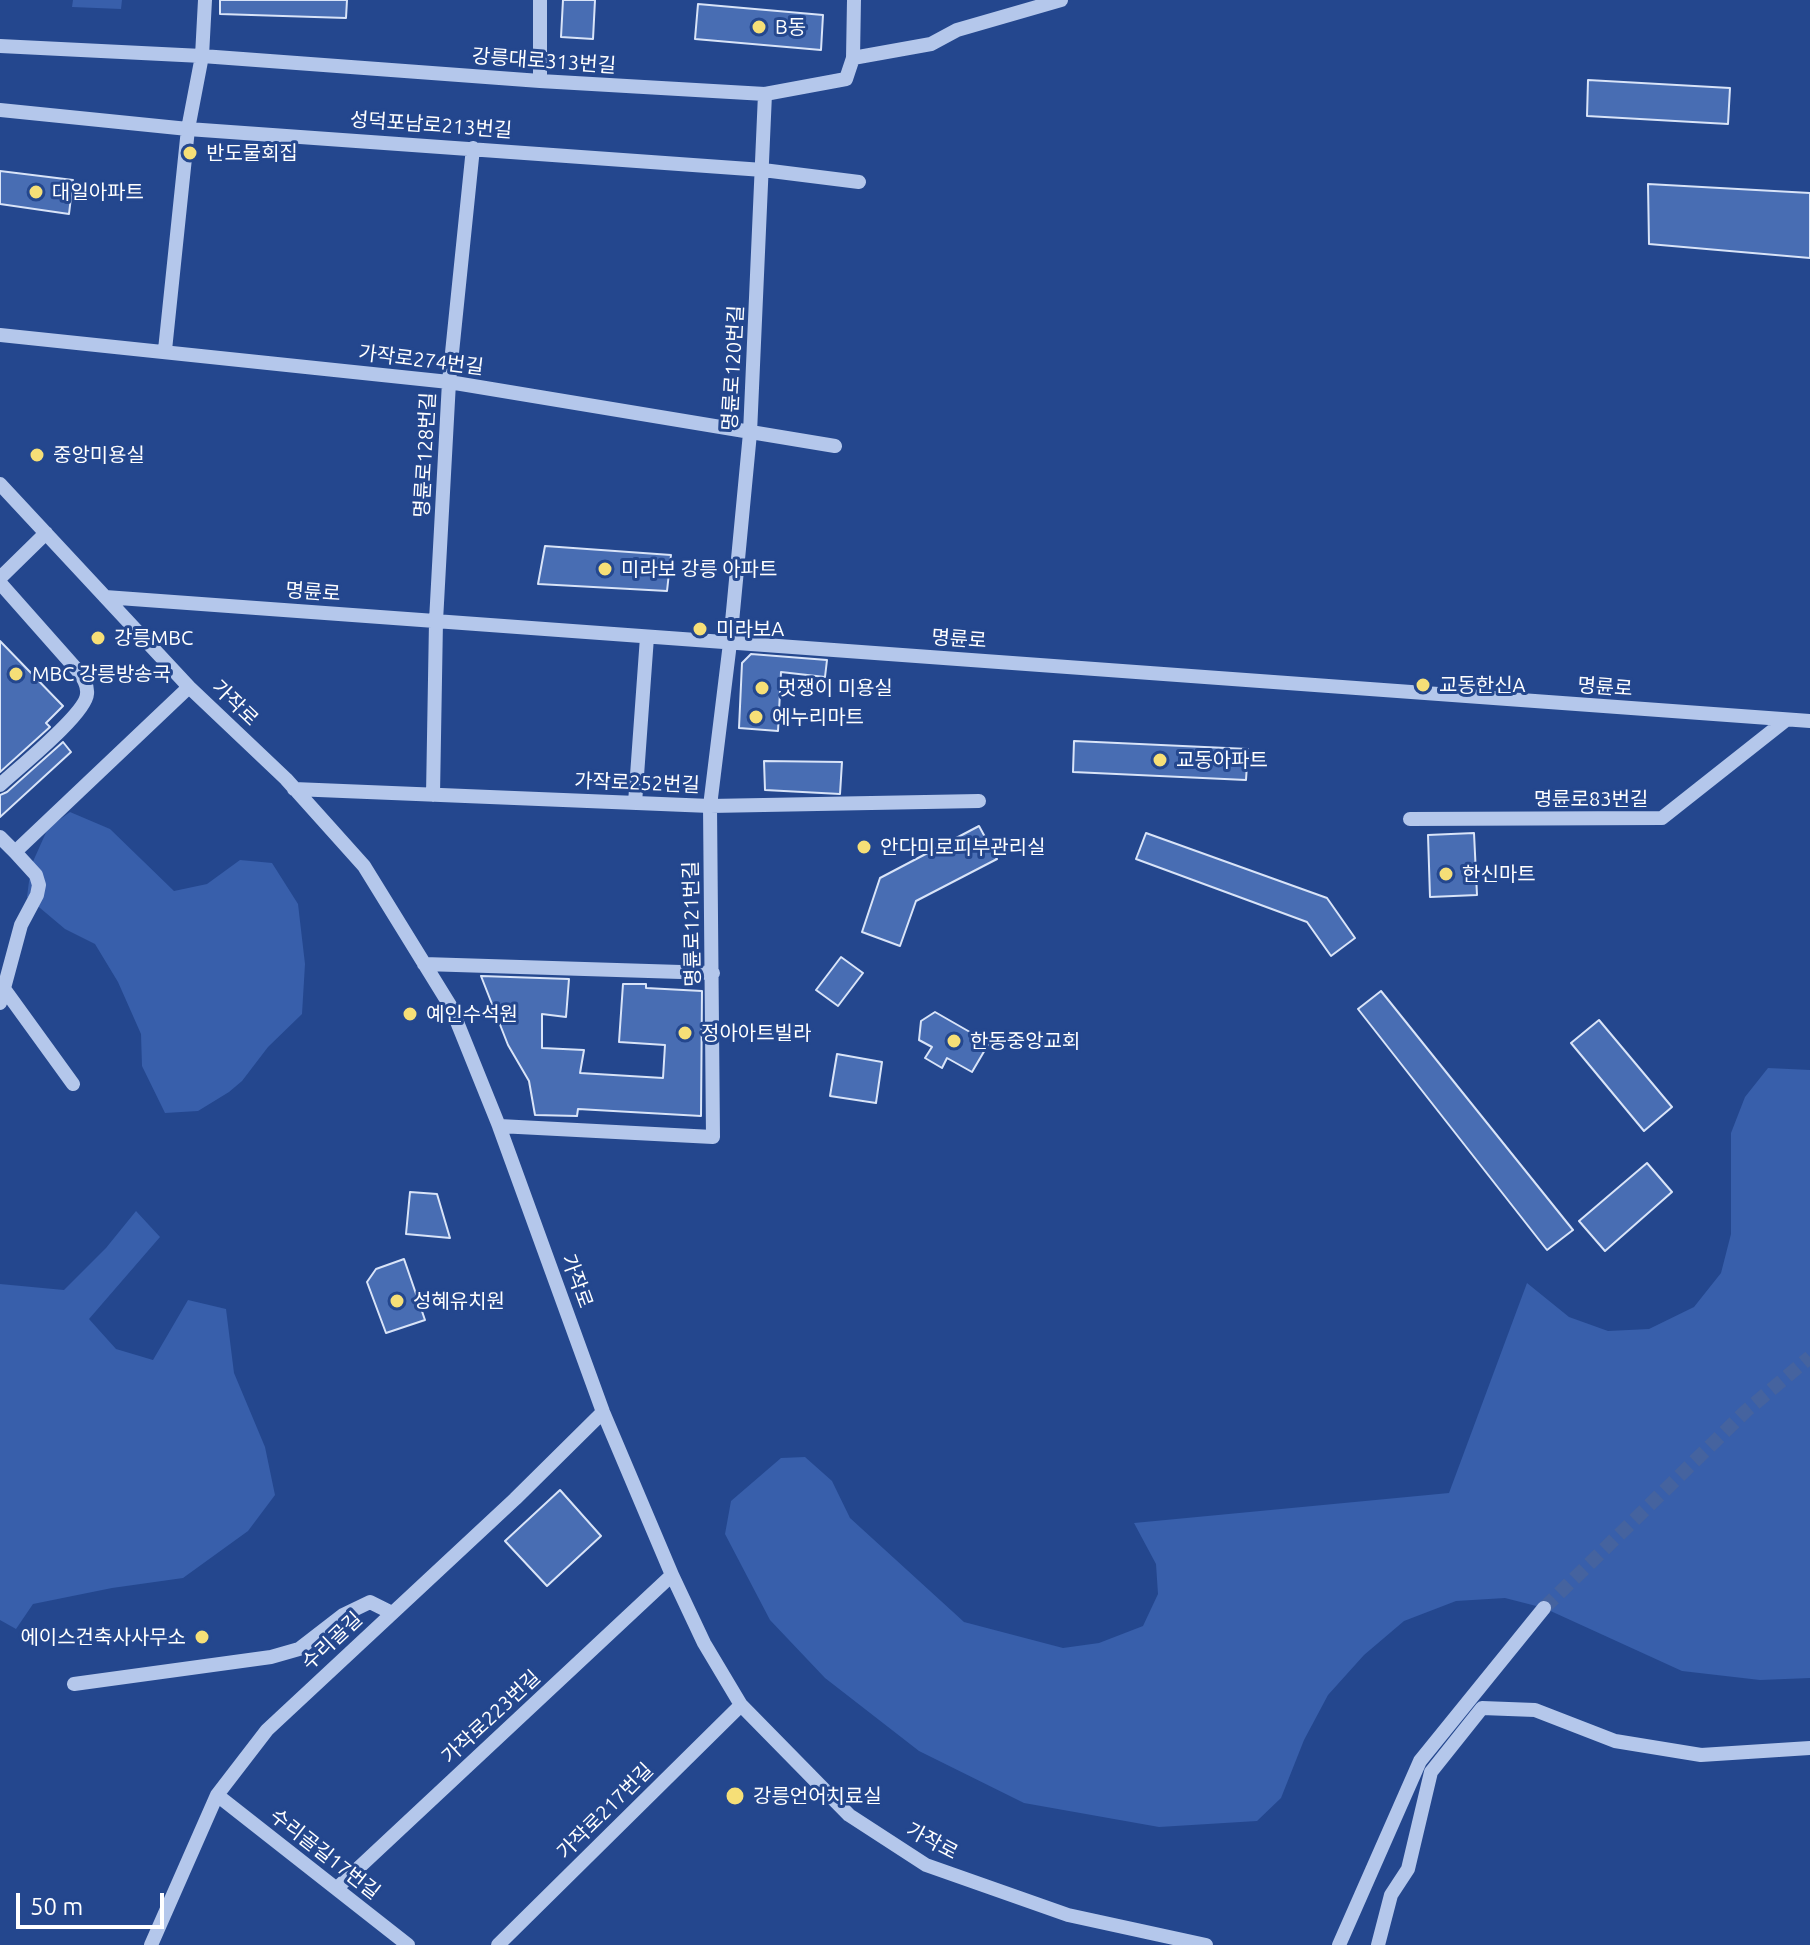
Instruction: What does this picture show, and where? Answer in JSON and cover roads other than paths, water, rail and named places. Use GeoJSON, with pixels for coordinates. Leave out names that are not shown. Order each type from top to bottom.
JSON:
{"type":"FeatureCollection","features":[{"type":"Feature","properties":{"kind":"street"},"geometry":{"type":"LineString","coordinates":[[165,350],[188,129],[202,56],[205,0]]}},
{"type":"Feature","properties":{"kind":"street"},"geometry":{"type":"LineString","coordinates":[[540,0],[540,81]]}},
{"type":"Feature","properties":{"kind":"street"},"geometry":{"type":"LineString","coordinates":[[854,0],[853,58],[931,44],[957,30],[1061,0]]}},
{"type":"Feature","properties":{"kind":"street","name":"강릉대로313번길"},"geometry":{"type":"LineString","coordinates":[[0,46],[202,56],[765,94],[846,79],[853,58]]}},
{"type":"Feature","properties":{"kind":"street","name":"명륜로120번길"},"geometry":{"type":"LineString","coordinates":[[730,643],[750,433],[765,94]]}},
{"type":"Feature","properties":{"kind":"street","name":"성덕포남로213번길"},"geometry":{"type":"LineString","coordinates":[[0,110],[188,129],[763,170],[859,182]]}},
{"type":"Feature","properties":{"kind":"street","name":"명륜로128번길"},"geometry":{"type":"LineString","coordinates":[[433,795],[436,621],[449,382],[473,148]]}},
{"type":"Feature","properties":{"kind":"street","name":"가작로274번길"},"geometry":{"type":"LineString","coordinates":[[0,335],[449,382],[835,446]]}},
{"type":"Feature","properties":{"kind":"street","name":"가작로"},"geometry":{"type":"LineString","coordinates":[[0,484],[189,687],[294,789],[364,866],[451,1007],[499,1126],[603,1412],[704,1643],[741,1705],[849,1815],[926,1865],[1068,1915],[1206,1945]]}},
{"type":"Feature","properties":{"kind":"street"},"geometry":{"type":"LineString","coordinates":[[0,785],[75,716],[88,695],[78,671],[0,580],[46,533]]}},
{"type":"Feature","properties":{"kind":"street","name":"명륜로"},"geometry":{"type":"LineString","coordinates":[[105,597],[1810,721]]}},
{"type":"Feature","properties":{"kind":"street"},"geometry":{"type":"LineString","coordinates":[[635,803],[647,637]]}},
{"type":"Feature","properties":{"kind":"street","name":"명륜로121번길"},"geometry":{"type":"LineString","coordinates":[[499,1126],[713,1137],[710,806],[730,643]]}},
{"type":"Feature","properties":{"kind":"street"},"geometry":{"type":"LineString","coordinates":[[15,852],[189,687]]}},
{"type":"Feature","properties":{"kind":"street","name":"명륜로83번길"},"geometry":{"type":"LineString","coordinates":[[1410,819],[1662,818],[1786,720]]}},
{"type":"Feature","properties":{"kind":"street","name":"가작로252번길"},"geometry":{"type":"LineString","coordinates":[[294,789],[710,806],[979,801]]}},
{"type":"Feature","properties":{"kind":"street"},"geometry":{"type":"LineString","coordinates":[[0,837],[36,875],[39,885],[21,925],[2,994],[73,1084]]}},
{"type":"Feature","properties":{"kind":"street"},"geometry":{"type":"LineString","coordinates":[[424,964],[713,973]]}},
{"type":"Feature","properties":{"kind":"street","name":"수리골길"},"geometry":{"type":"LineString","coordinates":[[151,1945],[217,1795],[267,1730],[603,1412]]}},
{"type":"Feature","properties":{"kind":"street","name":"가작로223번길"},"geometry":{"type":"LineString","coordinates":[[337,1888],[672,1575]]}},
{"type":"Feature","properties":{"kind":"street"},"geometry":{"type":"LineString","coordinates":[[74,1684],[271,1657],[299,1649],[343,1615],[370,1602],[392,1613]]}},
{"type":"Feature","properties":{"kind":"street"},"geometry":{"type":"LineString","coordinates":[[1339,1945],[1420,1761],[1544,1608]]}},
{"type":"Feature","properties":{"kind":"street","name":"가작로217번길"},"geometry":{"type":"LineString","coordinates":[[498,1945],[741,1705]]}},
{"type":"Feature","properties":{"kind":"street"},"geometry":{"type":"LineString","coordinates":[[1378,1945],[1391,1895],[1408,1869],[1431,1772],[1482,1708],[1535,1710],[1615,1741],[1701,1755],[1810,1748]]}},
{"type":"Feature","properties":{"kind":"street","name":"수리골길17번길"},"geometry":{"type":"LineString","coordinates":[[217,1795],[408,1945]]}},
{"type":"Feature","properties":{"kind":"tunnel"},"geometry":{"type":"LineString","coordinates":[[1544,1608],[1747,1410],[1810,1357]]}},
{"type":"Feature","properties":{"kind":"place","name":"B동"},"geometry":{"type":"Point","coordinates":[759,27]}},
{"type":"Feature","properties":{"kind":"place","name":"반도물회집"},"geometry":{"type":"Point","coordinates":[190,153]}},
{"type":"Feature","properties":{"kind":"place","name":"대일아파트"},"geometry":{"type":"Point","coordinates":[36,192]}},
{"type":"Feature","properties":{"kind":"place","name":"중앙미용실"},"geometry":{"type":"Point","coordinates":[37,455]}},
{"type":"Feature","properties":{"kind":"place","name":"미라보 강릉 아파트"},"geometry":{"type":"Point","coordinates":[605,569]}},
{"type":"Feature","properties":{"kind":"place","name":"미라보A"},"geometry":{"type":"Point","coordinates":[700,629]}},
{"type":"Feature","properties":{"kind":"place","name":"강릉MBC"},"geometry":{"type":"Point","coordinates":[98,638]}},
{"type":"Feature","properties":{"kind":"place","name":"MBC 강릉방송국"},"geometry":{"type":"Point","coordinates":[16,674]}},
{"type":"Feature","properties":{"kind":"place","name":"교동한신A"},"geometry":{"type":"Point","coordinates":[1423,685]}},
{"type":"Feature","properties":{"kind":"place","name":"멋쟁이 미용실"},"geometry":{"type":"Point","coordinates":[762,688]}},
{"type":"Feature","properties":{"kind":"place","name":"에누리마트"},"geometry":{"type":"Point","coordinates":[756,717]}},
{"type":"Feature","properties":{"kind":"place","name":"교동아파트"},"geometry":{"type":"Point","coordinates":[1160,760]}},
{"type":"Feature","properties":{"kind":"place","name":"안다미로피부관리실"},"geometry":{"type":"Point","coordinates":[864,847]}},
{"type":"Feature","properties":{"kind":"place","name":"한신마트"},"geometry":{"type":"Point","coordinates":[1446,874]}},
{"type":"Feature","properties":{"kind":"place","name":"예인수석원"},"geometry":{"type":"Point","coordinates":[410,1014]}},
{"type":"Feature","properties":{"kind":"place","name":"정아아트빌라"},"geometry":{"type":"Point","coordinates":[685,1033]}},
{"type":"Feature","properties":{"kind":"place","name":"한동중앙교회"},"geometry":{"type":"Point","coordinates":[954,1041]}},
{"type":"Feature","properties":{"kind":"place","name":"성혜유치원"},"geometry":{"type":"Point","coordinates":[397,1301]}},
{"type":"Feature","properties":{"kind":"place","name":"에이스건축사사무소"},"geometry":{"type":"Point","coordinates":[202,1637]}},
{"type":"Feature","properties":{"kind":"place","name":"강릉언어치료실"},"geometry":{"type":"Point","coordinates":[735,1796]}}]}
